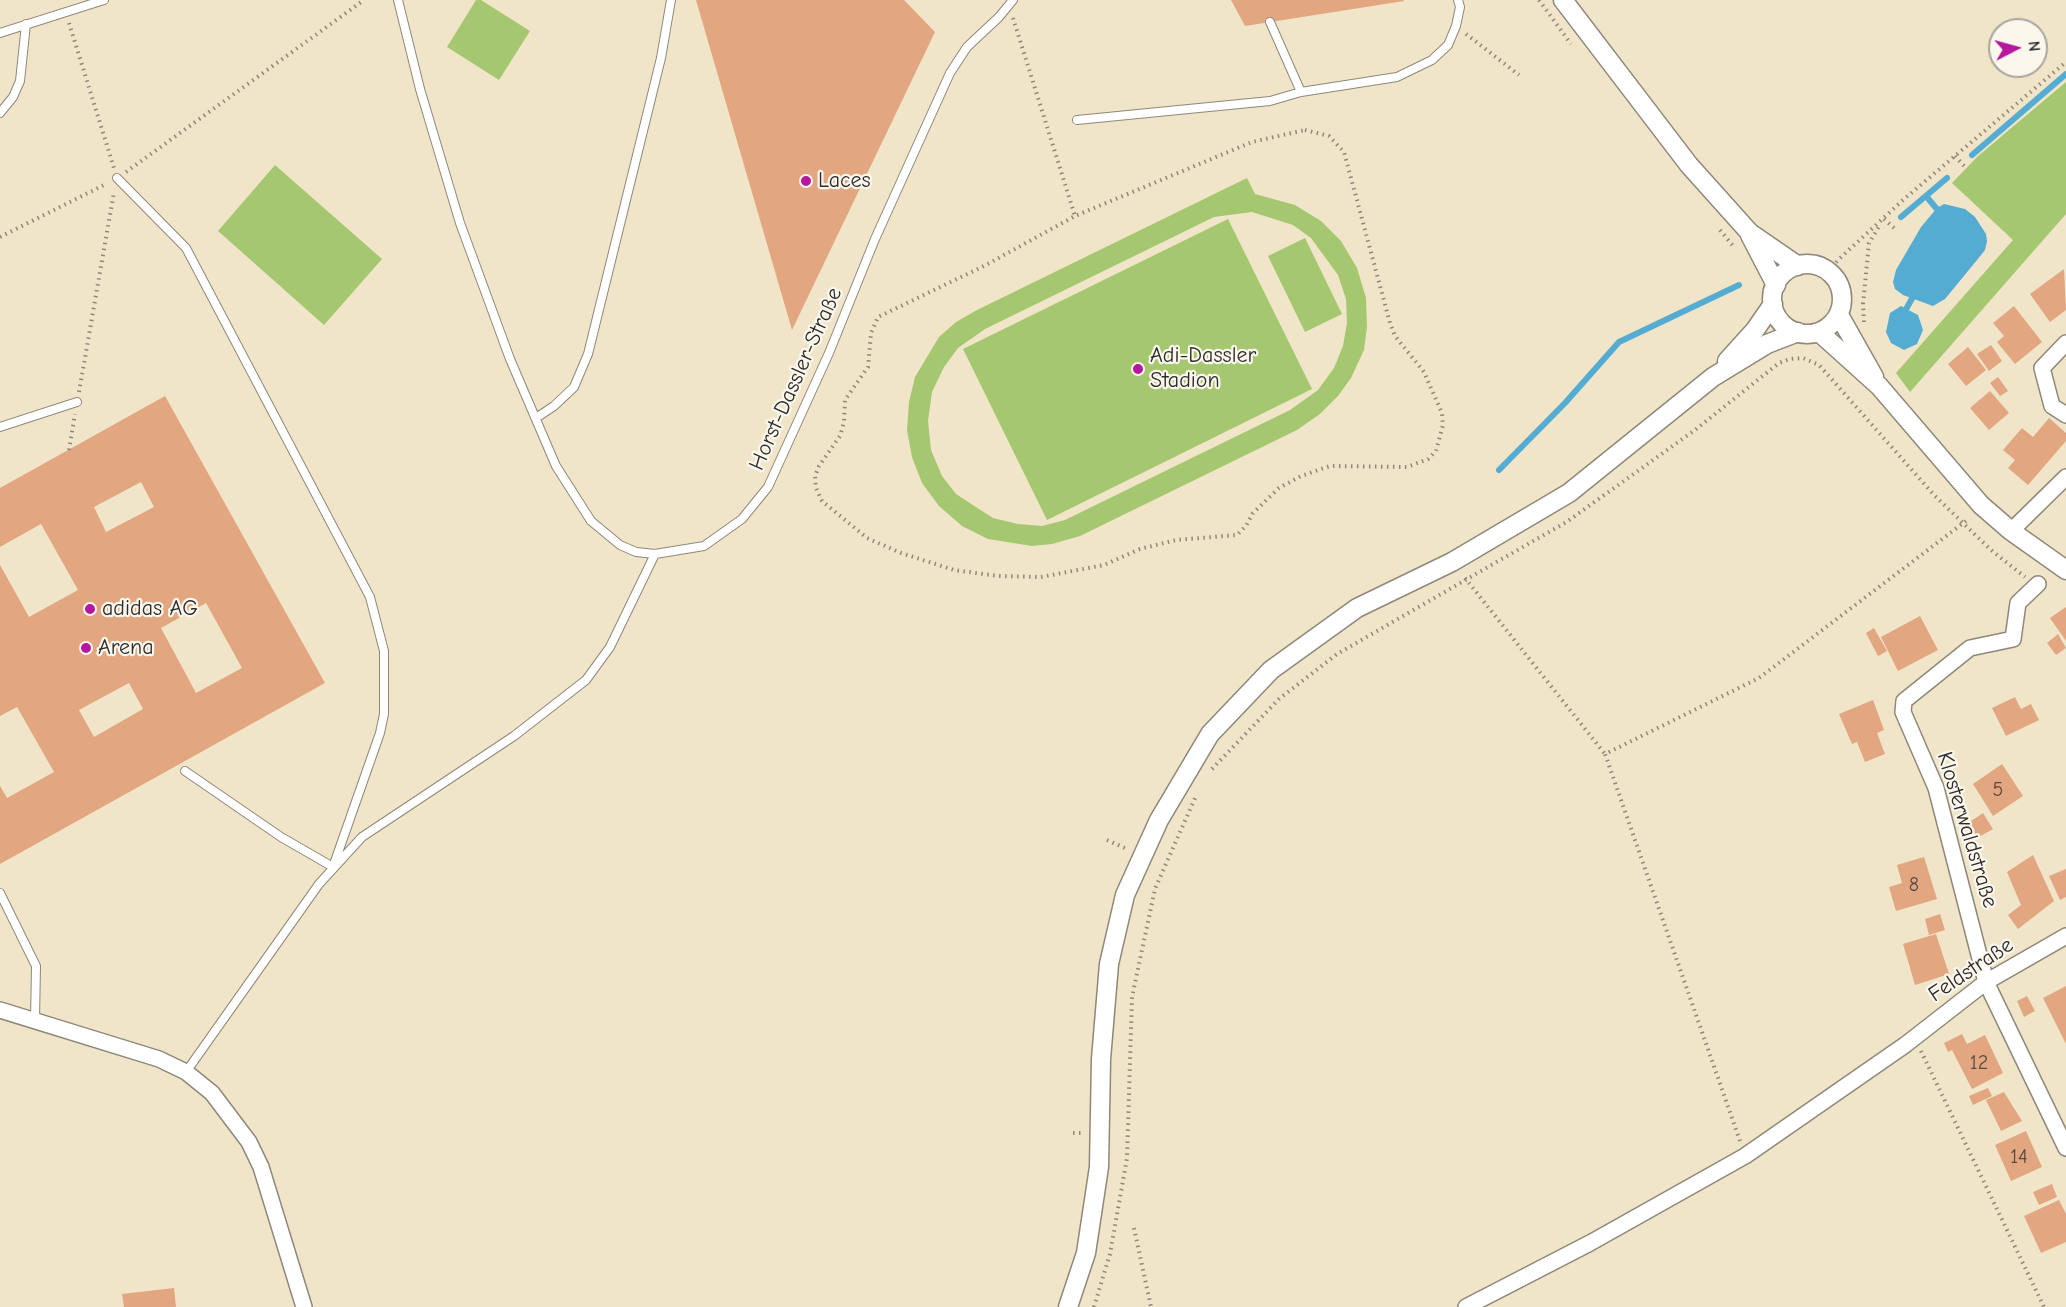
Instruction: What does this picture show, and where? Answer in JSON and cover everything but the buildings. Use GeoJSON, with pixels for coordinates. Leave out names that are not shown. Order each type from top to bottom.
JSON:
{"type":"FeatureCollection","features":[{"type":"Feature","properties":{"kind":"street"},"geometry":{"type":"LineString","coordinates":[[1563,0],[1689,165],[1750,233],[1798,266]]}},
{"type":"Feature","properties":{"kind":"street"},"geometry":{"type":"LineString","coordinates":[[1750,233],[1776,285]]}},
{"type":"Feature","properties":{"kind":"street"},"geometry":{"type":"LineString","coordinates":[[1068,1307],[1086,1253],[1099,1167],[1101,1059],[1109,964],[1125,896],[1141,855],[1210,734],[1271,670],[1357,608],[1452,562],[1569,493],[1713,377],[1767,344],[1798,333],[1819,332],[1834,322],[1839,315],[1842,292],[1829,272],[1820,266],[1798,266],[1788,270],[1776,285],[1773,304],[1755,330],[1713,377]]}},
{"type":"Feature","properties":{"kind":"street"},"geometry":{"type":"LineString","coordinates":[[1773,304],[1781,322],[1798,333]]}},
{"type":"Feature","properties":{"kind":"street"},"geometry":{"type":"LineString","coordinates":[[1839,315],[1854,337],[1879,386]]}},
{"type":"Feature","properties":{"kind":"street"},"geometry":{"type":"LineString","coordinates":[[1819,332],[1879,386],[1910,425],[1981,505],[2011,531],[2066,570]]}},
{"type":"Feature","properties":{"kind":"street"},"geometry":{"type":"LineString","coordinates":[[2066,343],[2042,368],[2052,406],[2066,415]]}},
{"type":"Feature","properties":{"kind":"street"},"geometry":{"type":"LineString","coordinates":[[2011,531],[2066,477]]}},
{"type":"Feature","properties":{"kind":"street","name":"Klosterwaldstraße"},"geometry":{"type":"LineString","coordinates":[[2038,584],[2018,603],[2013,639],[1970,648],[1904,701],[1903,712],[1936,788],[1986,982],[2066,1148]]}},
{"type":"Feature","properties":{"kind":"street","name":"Feldstraße"},"geometry":{"type":"LineString","coordinates":[[1466,1307],[1590,1243],[1745,1156],[1910,1042],[1986,982],[2066,936]]}},
{"type":"Feature","properties":{"kind":"street"},"geometry":{"type":"LineString","coordinates":[[0,1010],[138,1051],[186,1072],[212,1093],[249,1142],[264,1178],[304,1307]]}},
{"type":"Feature","properties":{"kind":"lane"},"geometry":{"type":"LineString","coordinates":[[0,33],[104,0]]}},
{"type":"Feature","properties":{"kind":"lane","name":"Horst-Dassler-Straße"},"geometry":{"type":"LineString","coordinates":[[398,0],[420,89],[460,223],[498,328],[556,466],[591,521],[620,545],[636,552],[656,554],[704,546],[742,519],[768,487],[825,363],[875,239],[950,73],[967,47],[1011,3]]}},
{"type":"Feature","properties":{"kind":"lane"},"geometry":{"type":"LineString","coordinates":[[536,418],[554,406],[574,387],[588,354],[661,58],[671,0]]}},
{"type":"Feature","properties":{"kind":"lane"},"geometry":{"type":"LineString","coordinates":[[1077,120],[1270,101],[1301,92],[1397,77],[1432,60],[1448,45],[1456,26],[1460,7],[1458,0]]}},
{"type":"Feature","properties":{"kind":"lane"},"geometry":{"type":"LineString","coordinates":[[1270,22],[1301,92]]}},
{"type":"Feature","properties":{"kind":"lane"},"geometry":{"type":"LineString","coordinates":[[0,113],[13,97],[20,81],[26,24]]}},
{"type":"Feature","properties":{"kind":"lane"},"geometry":{"type":"LineString","coordinates":[[117,178],[186,248],[370,597],[384,651],[384,714],[374,754],[333,867]]}},
{"type":"Feature","properties":{"kind":"lane"},"geometry":{"type":"LineString","coordinates":[[0,427],[77,402]]}},
{"type":"Feature","properties":{"kind":"lane"},"geometry":{"type":"LineString","coordinates":[[186,1072],[333,867],[362,837],[514,736],[586,680],[610,647],[656,554]]}},
{"type":"Feature","properties":{"kind":"lane"},"geometry":{"type":"LineString","coordinates":[[185,771],[281,837],[333,867]]}},
{"type":"Feature","properties":{"kind":"lane"},"geometry":{"type":"LineString","coordinates":[[0,893],[36,966],[35,1020]]}},
{"type":"Feature","properties":{"kind":"path"},"geometry":{"type":"LineString","coordinates":[[0,237],[117,178],[364,0]]}},
{"type":"Feature","properties":{"kind":"path"},"geometry":{"type":"LineString","coordinates":[[1539,0],[1578,52]]}},
{"type":"Feature","properties":{"kind":"path"},"geometry":{"type":"LineString","coordinates":[[1011,3],[1075,216]]}},
{"type":"Feature","properties":{"kind":"path"},"geometry":{"type":"LineString","coordinates":[[65,11],[117,178],[69,450]]}},
{"type":"Feature","properties":{"kind":"path"},"geometry":{"type":"LineString","coordinates":[[1456,26],[1519,75]]}},
{"type":"Feature","properties":{"kind":"path"},"geometry":{"type":"LineString","coordinates":[[1829,272],[1838,260],[1885,218],[2066,62]]}},
{"type":"Feature","properties":{"kind":"path"},"geometry":{"type":"LineString","coordinates":[[1305,130],[1329,135],[1344,152],[1395,336],[1424,372],[1442,413],[1443,425],[1436,451],[1428,459],[1407,467],[1330,466],[1300,476],[1279,488],[1253,513],[1246,526],[1237,535],[1176,540],[1140,549],[1104,565],[1065,574],[1041,577],[998,576],[954,570],[901,554],[867,538],[822,501],[816,488],[815,476],[819,465],[840,436],[844,422],[845,400],[868,367],[871,333],[878,318],[984,266],[1075,216],[1252,142],[1305,130]]}},
{"type":"Feature","properties":{"kind":"path"},"geometry":{"type":"LineString","coordinates":[[1955,156],[1964,166]]}},
{"type":"Feature","properties":{"kind":"path"},"geometry":{"type":"LineString","coordinates":[[1885,218],[1895,229]]}},
{"type":"Feature","properties":{"kind":"path"},"geometry":{"type":"LineString","coordinates":[[1854,337],[1864,326],[1863,304],[1869,243],[1885,218]]}},
{"type":"Feature","properties":{"kind":"path"},"geometry":{"type":"LineString","coordinates":[[1714,222],[1736,250]]}},
{"type":"Feature","properties":{"kind":"path"},"geometry":{"type":"LineString","coordinates":[[1767,344],[1779,363]]}},
{"type":"Feature","properties":{"kind":"path"},"geometry":{"type":"LineString","coordinates":[[1819,365],[1838,351]]}},
{"type":"Feature","properties":{"kind":"path"},"geometry":{"type":"LineString","coordinates":[[1204,778],[1279,699],[1336,654],[1568,521],[1695,430],[1779,363],[1803,358],[1819,365],[1935,496],[2005,561],[2038,584]]}},
{"type":"Feature","properties":{"kind":"path"},"geometry":{"type":"LineString","coordinates":[[1605,754],[1759,678],[1964,523],[1981,505]]}},
{"type":"Feature","properties":{"kind":"path"},"geometry":{"type":"LineString","coordinates":[[1452,562],[1605,754],[1745,1156]]}},
{"type":"Feature","properties":{"kind":"path"},"geometry":{"type":"LineString","coordinates":[[1094,1307],[1110,1254],[1127,1158],[1135,986],[1155,889],[1199,788]]}},
{"type":"Feature","properties":{"kind":"path"},"geometry":{"type":"LineString","coordinates":[[1107,840],[1141,855]]}},
{"type":"Feature","properties":{"kind":"path"},"geometry":{"type":"LineString","coordinates":[[1910,1042],[2044,1307]]}},
{"type":"Feature","properties":{"kind":"path"},"geometry":{"type":"LineString","coordinates":[[1134,1228],[1150,1307]]}},
{"type":"Feature","properties":{"kind":"green space"},"geometry":{"type":"Polygon","coordinates":[[[476,0],[481,0],[530,31],[499,80],[447,47],[476,0]]]}},
{"type":"Feature","properties":{"kind":"green space"},"geometry":{"type":"Polygon","coordinates":[[[2066,82],[2066,214],[1910,392],[1896,373],[2013,240],[1952,183],[1978,156],[2066,82]]]}},
{"type":"Feature","properties":{"kind":"green space"},"geometry":{"type":"Polygon","coordinates":[[[275,165],[382,259],[324,325],[218,231],[275,165]]]}},
{"type":"Feature","properties":{"kind":"green space"},"geometry":{"type":"Polygon","coordinates":[[[1247,178],[1255,194],[1295,205],[1321,221],[1341,241],[1357,268],[1366,298],[1367,327],[1364,350],[1351,378],[1338,396],[1320,414],[1297,430],[1080,536],[1052,544],[1032,546],[988,539],[962,526],[939,506],[922,483],[912,457],[907,430],[909,402],[915,377],[939,337],[956,322],[1247,178]],[[1252,212],[1214,217],[985,329],[958,348],[944,367],[932,392],[928,421],[931,450],[942,476],[956,494],[993,518],[1018,524],[1042,526],[1065,520],[1290,410],[1318,390],[1334,368],[1343,346],[1347,323],[1346,299],[1338,275],[1311,238],[1293,225],[1252,212]]]}},
{"type":"Feature","properties":{"kind":"green space","name":"Adi-Dassler Stadion"},"geometry":{"type":"Polygon","coordinates":[[[1228,219],[1312,389],[1047,520],[963,349],[1228,219]]]}},
{"type":"Feature","properties":{"kind":"green space"},"geometry":{"type":"Polygon","coordinates":[[[1305,238],[1342,314],[1305,332],[1268,256],[1305,238]]]}},
{"type":"Feature","properties":{"kind":"water"},"geometry":{"type":"Polygon","coordinates":[[[1944,204],[1965,209],[1975,217],[1986,234],[1987,241],[1985,250],[1945,299],[1933,306],[1903,295],[1895,289],[1893,282],[1896,270],[1921,227],[1937,208],[1944,204]]]}},
{"type":"Feature","properties":{"kind":"water"},"geometry":{"type":"Polygon","coordinates":[[[1901,306],[1918,315],[1923,330],[1917,344],[1904,350],[1891,343],[1886,332],[1890,313],[1901,306]]]}},
{"type":"Feature","properties":{"kind":"waterway"},"geometry":{"type":"LineString","coordinates":[[1972,155],[2066,74]]}},
{"type":"Feature","properties":{"kind":"waterway"},"geometry":{"type":"LineString","coordinates":[[1901,217],[1947,178]]}},
{"type":"Feature","properties":{"kind":"waterway"},"geometry":{"type":"LineString","coordinates":[[1926,196],[1941,214]]}},
{"type":"Feature","properties":{"kind":"waterway"},"geometry":{"type":"LineString","coordinates":[[1499,470],[1565,403],[1619,342],[1739,285]]}},
{"type":"Feature","properties":{"kind":"waterway"},"geometry":{"type":"LineString","coordinates":[[1904,313],[1915,293]]}},
{"type":"Feature","properties":{"kind":"place","name":"Laces"},"geometry":{"type":"Point","coordinates":[806,181]}},
{"type":"Feature","properties":{"kind":"place","name":"Adi-Dassler Stadion"},"geometry":{"type":"Point","coordinates":[1138,369]}},
{"type":"Feature","properties":{"kind":"place","name":"adidas AG"},"geometry":{"type":"Point","coordinates":[90,609]}},
{"type":"Feature","properties":{"kind":"place","name":"Arena"},"geometry":{"type":"Point","coordinates":[86,648]}}]}
